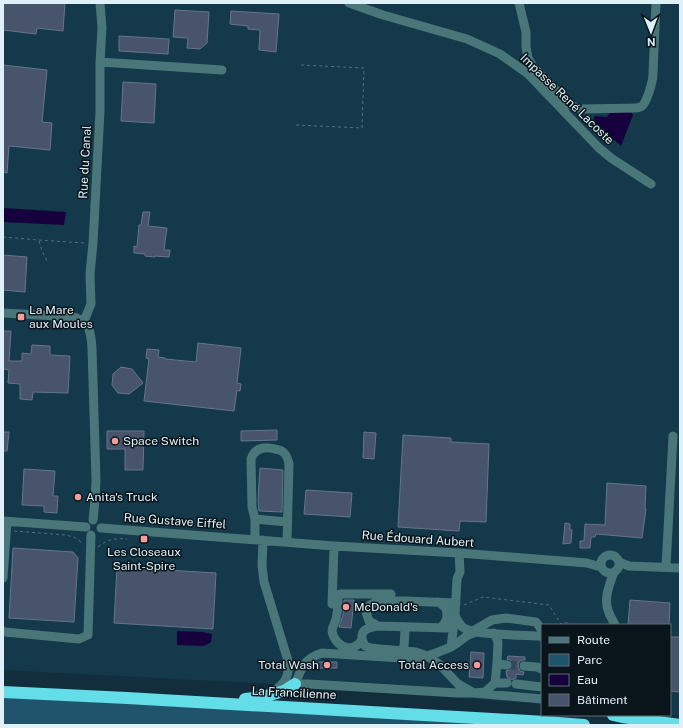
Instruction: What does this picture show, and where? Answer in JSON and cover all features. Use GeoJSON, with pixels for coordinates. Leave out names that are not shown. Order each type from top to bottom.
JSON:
{"type":"FeatureCollection","features":[{"type":"Feature","properties":{"kind":"highway"},"geometry":{"type":"LineString","coordinates":[[165,700],[174,694],[248,699],[284,691],[295,684]]}},
{"type":"Feature","properties":{"kind":"highway","name":"La Francilienne"},"geometry":{"type":"LineString","coordinates":[[3,692],[537,721],[584,725]]}},
{"type":"Feature","properties":{"kind":"highway"},"geometry":{"type":"LineString","coordinates":[[618,716],[677,724]]}},
{"type":"Feature","properties":{"kind":"street","name":"Rue du Canal"},"geometry":{"type":"LineString","coordinates":[[86,323],[91,304],[90,274],[100,112],[102,28],[100,3]]}},
{"type":"Feature","properties":{"kind":"street","name":"Impasse René Lacoste"},"geometry":{"type":"LineString","coordinates":[[348,3],[383,15],[467,39],[500,54],[527,73],[598,148],[651,184]]}},
{"type":"Feature","properties":{"kind":"street"},"geometry":{"type":"LineString","coordinates":[[520,3],[526,32],[528,58],[533,67],[570,105],[581,109],[636,108],[645,102],[654,74],[656,3]]}},
{"type":"Feature","properties":{"kind":"street"},"geometry":{"type":"LineString","coordinates":[[100,62],[222,70]]}},
{"type":"Feature","properties":{"kind":"street"},"geometry":{"type":"LineString","coordinates":[[3,313],[68,316],[80,319],[86,323],[91,335],[93,362],[96,480],[93,520]]}},
{"type":"Feature","properties":{"kind":"street"},"geometry":{"type":"LineString","coordinates":[[666,567],[673,436]]}},
{"type":"Feature","properties":{"kind":"street"},"geometry":{"type":"LineString","coordinates":[[270,694],[284,682],[288,674],[289,664],[264,582],[262,566],[255,539],[255,519],[252,507],[251,459],[253,454],[260,448],[280,450],[287,456],[289,464],[287,542]]}},
{"type":"Feature","properties":{"kind":"street"},"geometry":{"type":"LineString","coordinates":[[255,519],[287,522]]}},
{"type":"Feature","properties":{"kind":"street"},"geometry":{"type":"LineString","coordinates":[[3,631],[79,639],[88,635],[91,535],[88,533],[86,527],[89,521],[93,520]]}},
{"type":"Feature","properties":{"kind":"street"},"geometry":{"type":"LineString","coordinates":[[91,535],[98,534],[101,528],[98,522],[93,520]]}},
{"type":"Feature","properties":{"kind":"street"},"geometry":{"type":"LineString","coordinates":[[3,578],[6,525],[86,527]]}},
{"type":"Feature","properties":{"kind":"street","name":"Rue Gustave Eiffel"},"geometry":{"type":"LineString","coordinates":[[101,528],[255,539]]}},
{"type":"Feature","properties":{"kind":"street","name":"Rue Édouard Aubert"},"geometry":{"type":"LineString","coordinates":[[255,539],[334,546],[602,563]]}},
{"type":"Feature","properties":{"kind":"street"},"geometry":{"type":"LineString","coordinates":[[332,604],[334,546]]}},
{"type":"Feature","properties":{"kind":"street"},"geometry":{"type":"LineString","coordinates":[[451,647],[460,572],[459,553]]}},
{"type":"Feature","properties":{"kind":"street"},"geometry":{"type":"LineString","coordinates":[[614,624],[608,612],[607,591],[616,569],[618,559],[613,555],[607,555],[602,563],[605,572],[611,573],[616,569],[629,566],[680,568]]}},
{"type":"Feature","properties":{"kind":"street"},"geometry":{"type":"LineString","coordinates":[[401,601],[395,594],[340,594],[338,597],[336,622],[333,625],[332,630],[337,641],[345,651],[369,656],[417,659],[451,647],[492,620],[506,618],[536,622],[541,629]]}},
{"type":"Feature","properties":{"kind":"street"},"geometry":{"type":"LineString","coordinates":[[378,626],[369,621],[366,612],[370,605],[380,600],[438,602],[455,613],[458,622],[464,629],[474,632],[541,637]]}},
{"type":"Feature","properties":{"kind":"street"},"geometry":{"type":"LineString","coordinates":[[438,602],[446,608],[448,618],[444,625],[440,628]]}},
{"type":"Feature","properties":{"kind":"street"},"geometry":{"type":"LineString","coordinates":[[455,613],[446,628],[378,626],[366,629],[362,634],[362,640],[365,646],[371,648],[405,650],[427,656],[439,664],[458,684],[474,693],[485,692],[495,683],[498,642],[494,633]]}},
{"type":"Feature","properties":{"kind":"street"},"geometry":{"type":"LineString","coordinates":[[402,627],[406,630],[405,650]]}},
{"type":"Feature","properties":{"kind":"street"},"geometry":{"type":"LineString","coordinates":[[405,650],[408,647],[410,630],[414,628]]}},
{"type":"Feature","properties":{"kind":"street"},"geometry":{"type":"LineString","coordinates":[[362,640],[358,645],[345,651],[322,653],[307,660],[295,684],[450,693],[474,693],[541,699]]}},
{"type":"Feature","properties":{"kind":"street"},"geometry":{"type":"LineString","coordinates":[[329,653],[336,646],[337,641]]}},
{"type":"Feature","properties":{"kind":"street"},"geometry":{"type":"LineString","coordinates":[[369,656],[380,649]]}},
{"type":"Feature","properties":{"kind":"street"},"geometry":{"type":"LineString","coordinates":[[497,664],[507,665]]}},
{"type":"Feature","properties":{"kind":"street"},"geometry":{"type":"LineString","coordinates":[[524,666],[541,669]]}},
{"type":"Feature","properties":{"kind":"street"},"geometry":{"type":"LineString","coordinates":[[495,683],[541,687]]}},
{"type":"Feature","properties":{"kind":"street"},"geometry":{"type":"LineString","coordinates":[[641,716],[677,724]]}},
{"type":"Feature","properties":{"kind":"path"},"geometry":{"type":"LineString","coordinates":[[296,125],[362,128],[364,68],[301,65]]}},
{"type":"Feature","properties":{"kind":"path"},"geometry":{"type":"LineString","coordinates":[[3,236],[38,240],[93,243]]}},
{"type":"Feature","properties":{"kind":"path"},"geometry":{"type":"LineString","coordinates":[[38,240],[47,261]]}},
{"type":"Feature","properties":{"kind":"path"},"geometry":{"type":"LineString","coordinates":[[6,525],[74,537],[80,540],[83,546],[91,547],[98,547],[116,538],[128,539]]}},
{"type":"Feature","properties":{"kind":"path"},"geometry":{"type":"LineString","coordinates":[[455,613],[483,597],[549,605],[560,624],[566,622],[570,624]]}},
{"type":"Feature","properties":{"kind":"shaded area"},"geometry":{"type":"Polygon","coordinates":[[[3,3],[680,3],[680,716],[671,715],[671,624],[541,624],[541,704],[257,683],[3,670],[3,3]]]}},
{"type":"Feature","properties":{"kind":"green space"},"geometry":{"type":"Polygon","coordinates":[[[3,697],[526,725],[3,725],[3,697]]]}},
{"type":"Feature","properties":{"kind":"water"},"geometry":{"type":"Polygon","coordinates":[[[611,111],[631,112],[633,115],[621,146],[593,121],[595,116],[607,117],[611,111]]]}},
{"type":"Feature","properties":{"kind":"water"},"geometry":{"type":"Polygon","coordinates":[[[3,208],[66,212],[64,225],[3,222],[3,208]]]}},
{"type":"Feature","properties":{"kind":"water"},"geometry":{"type":"Polygon","coordinates":[[[177,631],[203,632],[212,634],[211,642],[204,646],[177,645],[177,631]]]}},
{"type":"Feature","properties":{"kind":"building"},"geometry":{"type":"Polygon","coordinates":[[[3,3],[65,3],[63,31],[37,28],[36,34],[3,30],[3,3]]]}},
{"type":"Feature","properties":{"kind":"building"},"geometry":{"type":"Polygon","coordinates":[[[175,10],[209,12],[207,43],[200,49],[187,48],[188,38],[173,37],[175,10]]]}},
{"type":"Feature","properties":{"kind":"building"},"geometry":{"type":"Polygon","coordinates":[[[231,11],[279,14],[276,52],[259,50],[260,30],[248,29],[248,26],[230,24],[231,11]]]}},
{"type":"Feature","properties":{"kind":"building"},"geometry":{"type":"Polygon","coordinates":[[[119,36],[169,39],[168,54],[119,51],[119,36]]]}},
{"type":"Feature","properties":{"kind":"building"},"geometry":{"type":"Polygon","coordinates":[[[3,65],[47,70],[42,122],[52,123],[50,150],[9,146],[7,173],[3,172],[3,65]]]}},
{"type":"Feature","properties":{"kind":"building"},"geometry":{"type":"Polygon","coordinates":[[[123,82],[156,84],[154,123],[121,121],[123,82]]]}},
{"type":"Feature","properties":{"kind":"building"},"geometry":{"type":"Polygon","coordinates":[[[143,212],[150,212],[148,226],[167,228],[164,250],[170,250],[169,257],[145,256],[145,254],[134,253],[134,246],[137,247],[139,225],[141,225],[143,212]]]}},
{"type":"Feature","properties":{"kind":"building"},"geometry":{"type":"Polygon","coordinates":[[[3,255],[27,257],[25,292],[3,290],[3,255]]]}},
{"type":"Feature","properties":{"kind":"building"},"geometry":{"type":"Polygon","coordinates":[[[3,331],[11,331],[9,361],[22,361],[22,353],[31,354],[32,345],[50,346],[50,355],[70,356],[68,393],[33,392],[32,400],[20,399],[20,384],[8,383],[9,370],[3,369],[3,331]]]}},
{"type":"Feature","properties":{"kind":"building"},"geometry":{"type":"Polygon","coordinates":[[[198,343],[241,348],[237,383],[241,384],[240,391],[237,390],[234,411],[144,401],[149,359],[146,358],[147,349],[159,350],[158,357],[165,359],[196,362],[198,343]]]}},
{"type":"Feature","properties":{"kind":"building"},"geometry":{"type":"Polygon","coordinates":[[[121,367],[132,369],[143,383],[129,394],[118,393],[112,385],[113,374],[121,367]]]}},
{"type":"Feature","properties":{"kind":"building"},"geometry":{"type":"Polygon","coordinates":[[[277,430],[277,440],[241,441],[241,431],[277,430]]]}},
{"type":"Feature","properties":{"kind":"building"},"geometry":{"type":"Polygon","coordinates":[[[107,431],[144,431],[143,470],[125,470],[125,449],[107,449],[107,431]]]}},
{"type":"Feature","properties":{"kind":"building"},"geometry":{"type":"Polygon","coordinates":[[[3,432],[9,432],[7,451],[3,451],[3,432]]]}},
{"type":"Feature","properties":{"kind":"building"},"geometry":{"type":"Polygon","coordinates":[[[364,432],[376,433],[374,459],[363,458],[364,432]]]}},
{"type":"Feature","properties":{"kind":"building"},"geometry":{"type":"Polygon","coordinates":[[[403,435],[451,438],[451,442],[489,444],[486,522],[460,521],[459,531],[398,527],[403,435]]]}},
{"type":"Feature","properties":{"kind":"building"},"geometry":{"type":"Polygon","coordinates":[[[260,468],[283,470],[282,512],[259,511],[258,499],[260,468]]]}},
{"type":"Feature","properties":{"kind":"building"},"geometry":{"type":"Polygon","coordinates":[[[24,469],[55,471],[53,496],[58,496],[57,513],[44,512],[44,506],[22,505],[24,469]]]}},
{"type":"Feature","properties":{"kind":"building"},"geometry":{"type":"Polygon","coordinates":[[[607,483],[646,486],[646,509],[642,538],[596,534],[595,537],[591,537],[590,548],[580,548],[580,541],[584,541],[585,524],[605,525],[607,483]]]}},
{"type":"Feature","properties":{"kind":"building"},"geometry":{"type":"Polygon","coordinates":[[[306,490],[352,493],[350,517],[304,514],[306,490]]]}},
{"type":"Feature","properties":{"kind":"building"},"geometry":{"type":"Polygon","coordinates":[[[565,523],[570,524],[570,530],[572,530],[571,543],[563,544],[565,523]]]}},
{"type":"Feature","properties":{"kind":"building"},"geometry":{"type":"Polygon","coordinates":[[[13,548],[73,552],[78,558],[74,622],[9,618],[13,548]]]}},
{"type":"Feature","properties":{"kind":"building"},"geometry":{"type":"Polygon","coordinates":[[[117,567],[216,573],[213,629],[114,623],[117,567]]]}},
{"type":"Feature","properties":{"kind":"building","name":"McDonald's"},"geometry":{"type":"Polygon","coordinates":[[[344,600],[354,600],[351,628],[339,627],[343,615],[344,600]]]}},
{"type":"Feature","properties":{"kind":"building"},"geometry":{"type":"Polygon","coordinates":[[[630,600],[670,603],[669,624],[628,624],[630,600]]]}},
{"type":"Feature","properties":{"kind":"building"},"geometry":{"type":"Polygon","coordinates":[[[671,637],[680,637],[680,692],[671,691],[671,637]]]}},
{"type":"Feature","properties":{"kind":"building","name":"Total Access"},"geometry":{"type":"Polygon","coordinates":[[[471,652],[484,653],[483,678],[469,677],[471,652]]]}},
{"type":"Feature","properties":{"kind":"building"},"geometry":{"type":"Polygon","coordinates":[[[508,656],[525,657],[525,660],[519,662],[518,666],[520,671],[524,672],[523,675],[516,674],[516,678],[512,680],[507,677],[506,671],[512,669],[513,665],[511,660],[507,659],[508,656]]]}},
{"type":"Feature","properties":{"kind":"building","name":"Total Wash"},"geometry":{"type":"Polygon","coordinates":[[[316,662],[337,662],[337,668],[309,668],[316,662]]]}},
{"type":"Feature","properties":{"kind":"tunnel"},"geometry":{"type":"LineString","coordinates":[[507,665],[524,666]]}},
{"type":"Feature","properties":{"kind":"place","name":"La Mare aux Moules"},"geometry":{"type":"Point","coordinates":[21,317]}},
{"type":"Feature","properties":{"kind":"place","name":"Space Switch"},"geometry":{"type":"Point","coordinates":[115,441]}},
{"type":"Feature","properties":{"kind":"place","name":"Anita's Truck"},"geometry":{"type":"Point","coordinates":[78,497]}},
{"type":"Feature","properties":{"kind":"place","name":"Les Closeaux Saint-Spire"},"geometry":{"type":"Point","coordinates":[144,539]}},
{"type":"Feature","properties":{"kind":"place","name":"McDonald's"},"geometry":{"type":"Point","coordinates":[346,607]}},
{"type":"Feature","properties":{"kind":"place","name":"Total Wash"},"geometry":{"type":"Point","coordinates":[327,665]}},
{"type":"Feature","properties":{"kind":"place","name":"Total Access"},"geometry":{"type":"Point","coordinates":[477,665]}}]}
